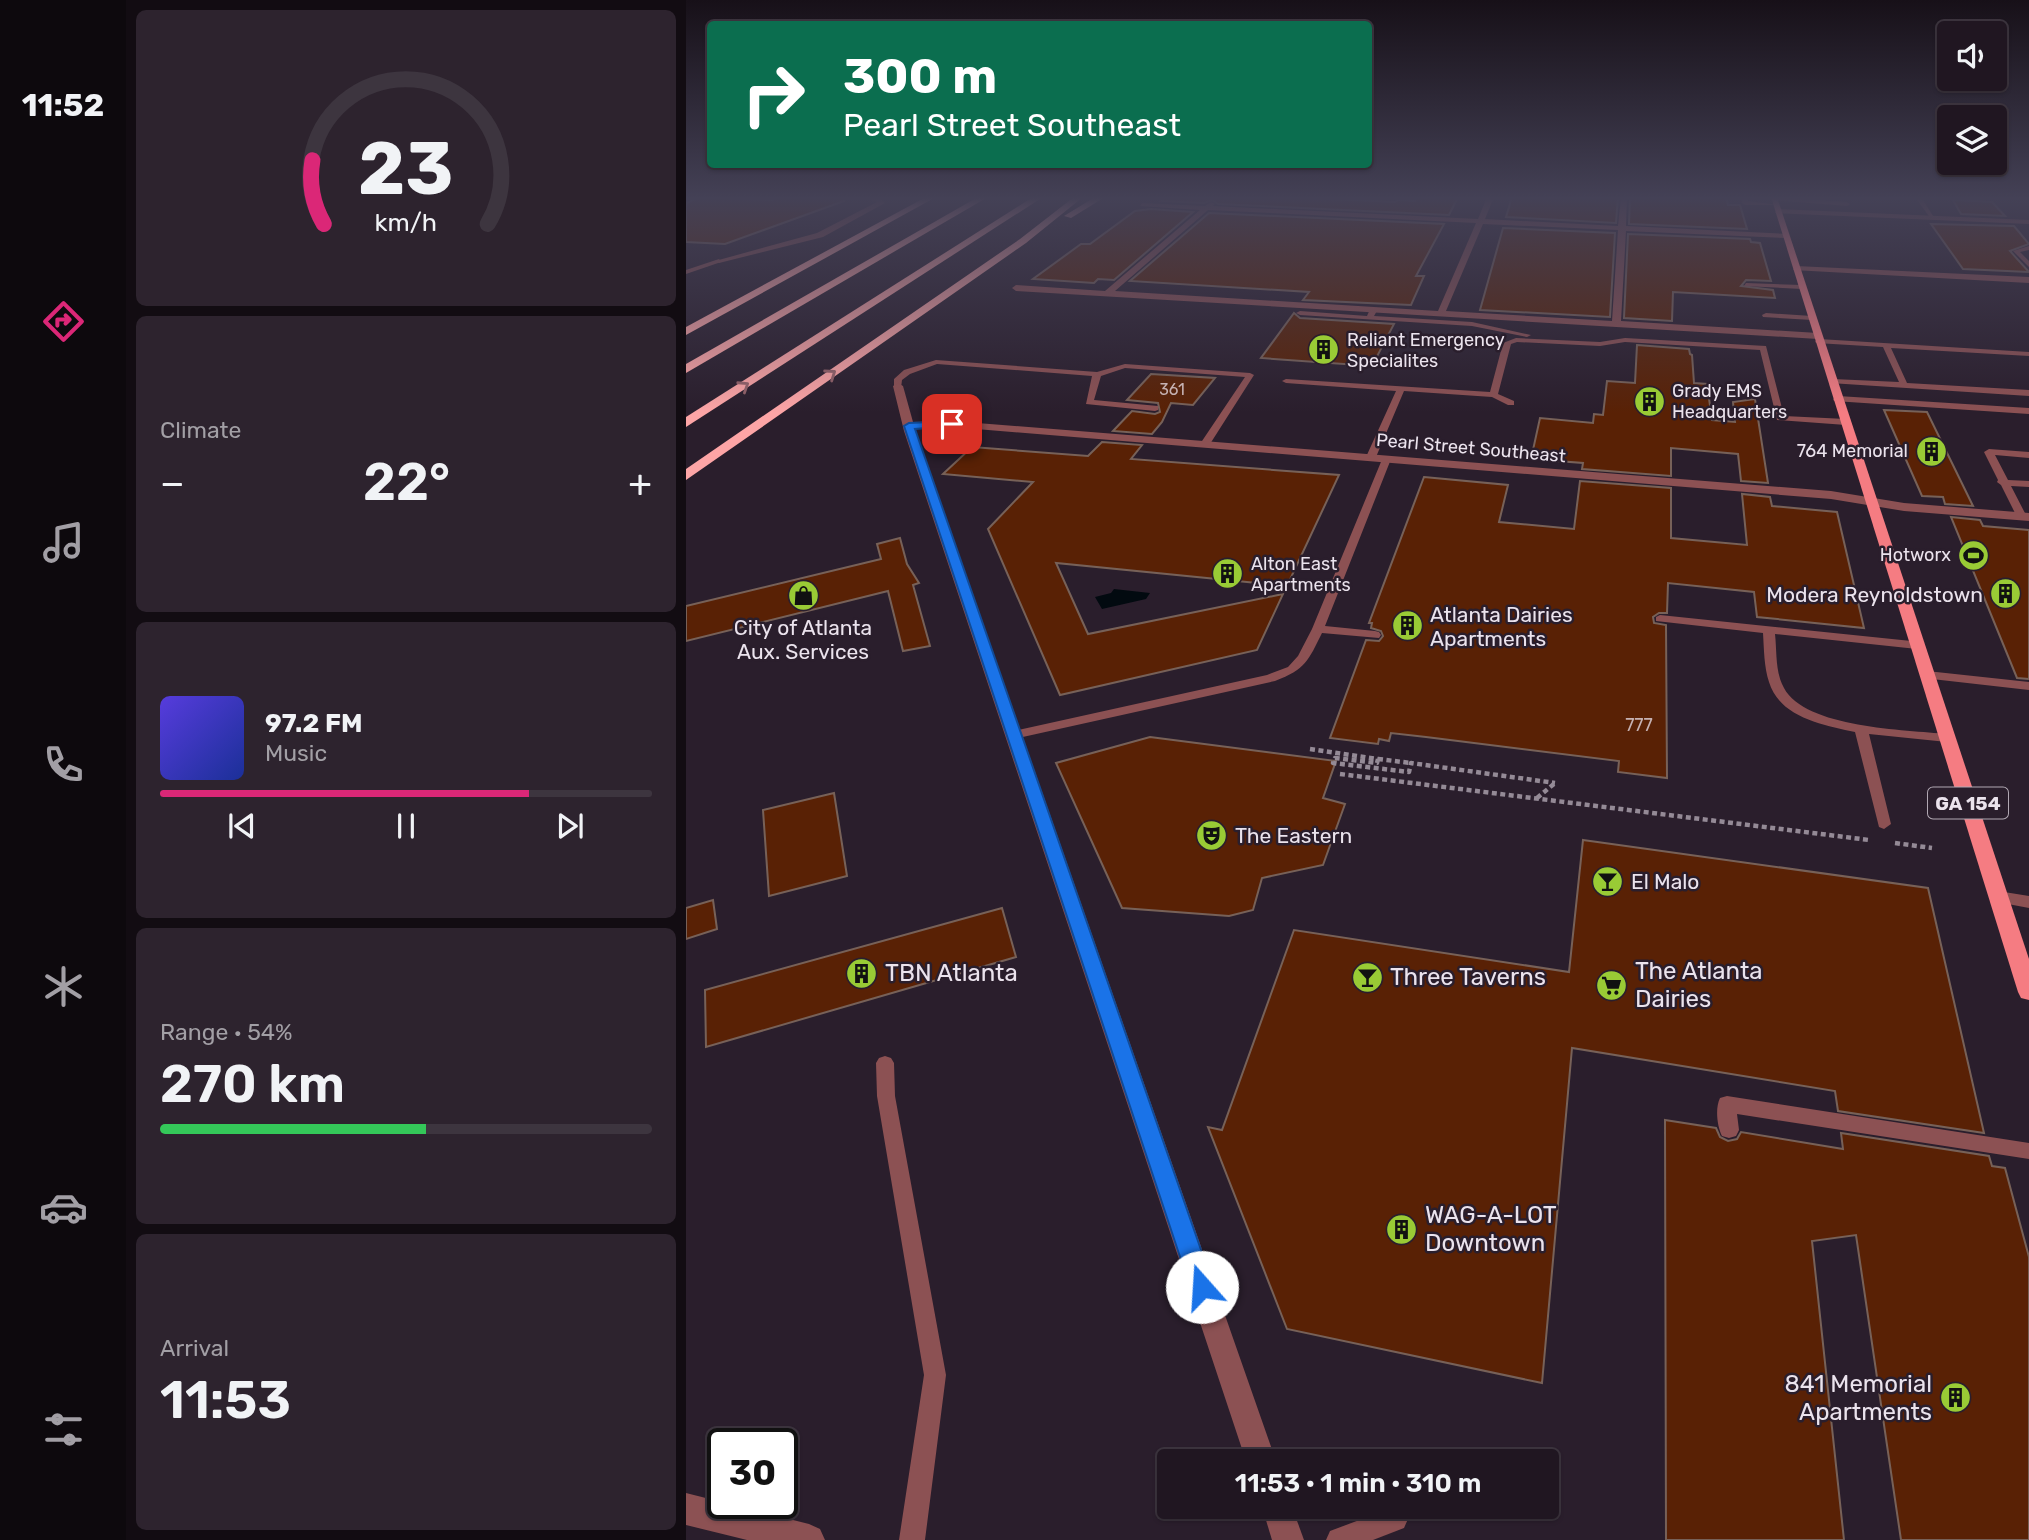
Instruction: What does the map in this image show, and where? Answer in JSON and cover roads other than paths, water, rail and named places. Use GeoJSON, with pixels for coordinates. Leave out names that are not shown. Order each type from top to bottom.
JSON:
{"type":"FeatureCollection","features":[{"type":"Feature","properties":{"kind":"highway"},"geometry":{"type":"LineString","coordinates":[[686,332],[802,269]]}},
{"type":"Feature","properties":{"kind":"highway"},"geometry":{"type":"LineString","coordinates":[[686,369],[859,269]]}},
{"type":"Feature","properties":{"kind":"highway"},"geometry":{"type":"LineString","coordinates":[[686,423],[927,269]]}},
{"type":"Feature","properties":{"kind":"highway"},"geometry":{"type":"LineString","coordinates":[[689,474],[983,269]]}},
{"type":"Feature","properties":{"kind":"main road","name":"GA 154"},"geometry":{"type":"LineString","coordinates":[[1796,269],[2029,992]]}},
{"type":"Feature","properties":{"kind":"street"},"geometry":{"type":"LineString","coordinates":[[1108,293],[1136,269]]}},
{"type":"Feature","properties":{"kind":"street"},"geometry":{"type":"LineString","coordinates":[[1441,313],[1460,269]]}},
{"type":"Feature","properties":{"kind":"street"},"geometry":{"type":"LineString","coordinates":[[1616,324],[1619,269]]}},
{"type":"Feature","properties":{"kind":"street"},"geometry":{"type":"LineString","coordinates":[[1813,269],[2029,280]]}},
{"type":"Feature","properties":{"kind":"street"},"geometry":{"type":"LineString","coordinates":[[1016,288],[1371,314],[1441,313],[1819,339]]}},
{"type":"Feature","properties":{"kind":"street"},"geometry":{"type":"LineString","coordinates":[[898,386],[909,426],[1257,1449]]}},
{"type":"Feature","properties":{"kind":"street"},"geometry":{"type":"LineString","coordinates":[[1838,399],[2029,411]]}},
{"type":"Feature","properties":{"kind":"street","name":"Pearl Street Southeast"},"geometry":{"type":"LineString","coordinates":[[909,426],[952,424],[1386,458],[1831,495],[1871,502],[2025,517]]}},
{"type":"Feature","properties":{"kind":"street"},"geometry":{"type":"LineString","coordinates":[[686,1509],[809,1540]]}},
{"type":"Feature","properties":{"kind":"street"},"geometry":{"type":"LineString","coordinates":[[1281,1519],[1288,1540]]}},
{"type":"Feature","properties":{"kind":"lane"},"geometry":{"type":"LineString","coordinates":[[1746,285],[1802,288]]}},
{"type":"Feature","properties":{"kind":"lane"},"geometry":{"type":"LineString","coordinates":[[1300,313],[1371,314],[1472,324],[1502,329],[1542,341]]}},
{"type":"Feature","properties":{"kind":"lane"},"geometry":{"type":"LineString","coordinates":[[1766,315],[1812,318]]}},
{"type":"Feature","properties":{"kind":"lane"},"geometry":{"type":"LineString","coordinates":[[1819,339],[2029,354]]}},
{"type":"Feature","properties":{"kind":"lane"},"geometry":{"type":"LineString","coordinates":[[1494,395],[1507,343],[1516,340],[1600,344],[1625,340],[1763,348],[1780,418],[1846,422]]}},
{"type":"Feature","properties":{"kind":"lane"},"geometry":{"type":"LineString","coordinates":[[1886,345],[1904,385]]}},
{"type":"Feature","properties":{"kind":"lane"},"geometry":{"type":"LineString","coordinates":[[898,386],[898,379],[907,372],[936,362],[1097,374],[1128,363],[1250,375],[1205,444]]}},
{"type":"Feature","properties":{"kind":"lane"},"geometry":{"type":"LineString","coordinates":[[1097,374],[1089,402],[1155,408]]}},
{"type":"Feature","properties":{"kind":"lane"},"geometry":{"type":"LineString","coordinates":[[1286,381],[1494,395],[1511,403]]}},
{"type":"Feature","properties":{"kind":"lane"},"geometry":{"type":"LineString","coordinates":[[1833,381],[2029,393]]}},
{"type":"Feature","properties":{"kind":"lane"},"geometry":{"type":"LineString","coordinates":[[1371,457],[1401,389]]}},
{"type":"Feature","properties":{"kind":"lane"},"geometry":{"type":"LineString","coordinates":[[2025,517],[2002,482],[1989,452],[2029,455]]}},
{"type":"Feature","properties":{"kind":"lane"},"geometry":{"type":"LineString","coordinates":[[1014,735],[1271,678],[1292,670],[1303,658],[1318,629],[1386,458]]}},
{"type":"Feature","properties":{"kind":"lane"},"geometry":{"type":"LineString","coordinates":[[2002,482],[2029,484]]}},
{"type":"Feature","properties":{"kind":"lane"},"geometry":{"type":"LineString","coordinates":[[1660,619],[1917,645]]}},
{"type":"Feature","properties":{"kind":"lane"},"geometry":{"type":"LineString","coordinates":[[1318,629],[1375,635]]}},
{"type":"Feature","properties":{"kind":"lane"},"geometry":{"type":"LineString","coordinates":[[1769,630],[1778,691],[1790,708],[1817,718],[1861,728],[1947,738]]}},
{"type":"Feature","properties":{"kind":"lane"},"geometry":{"type":"LineString","coordinates":[[1927,675],[2029,686]]}},
{"type":"Feature","properties":{"kind":"lane"},"geometry":{"type":"LineString","coordinates":[[1861,728],[1884,824]]}},
{"type":"Feature","properties":{"kind":"lane"},"geometry":{"type":"LineString","coordinates":[[1998,897],[2029,902]]}},
{"type":"Feature","properties":{"kind":"lane"},"geometry":{"type":"LineString","coordinates":[[886,1063],[886,1096],[935,1375],[912,1540]]}},
{"type":"Feature","properties":{"kind":"lane"},"geometry":{"type":"LineString","coordinates":[[1729,1130],[1727,1104],[2029,1151]]}},
{"type":"Feature","properties":{"kind":"lane"},"geometry":{"type":"LineString","coordinates":[[1339,1540],[1395,1519]]}},
{"type":"Feature","properties":{"kind":"place","name":"Reliant Emergency Specialites"},"geometry":{"type":"Point","coordinates":[1324,350]}},
{"type":"Feature","properties":{"kind":"place","name":"Grady EMS Headquarters"},"geometry":{"type":"Point","coordinates":[1649,401]}},
{"type":"Feature","properties":{"kind":"place","name":"764 Memorial"},"geometry":{"type":"Point","coordinates":[1931,451]}},
{"type":"Feature","properties":{"kind":"place","name":"Hotworx"},"geometry":{"type":"Point","coordinates":[1974,555]}},
{"type":"Feature","properties":{"kind":"place","name":"Alton East Apartments"},"geometry":{"type":"Point","coordinates":[1228,574]}},
{"type":"Feature","properties":{"kind":"place","name":"Modera Reynoldstown"},"geometry":{"type":"Point","coordinates":[2006,594]}},
{"type":"Feature","properties":{"kind":"place","name":"City of Atlanta Aux. Services"},"geometry":{"type":"Point","coordinates":[803,595]}},
{"type":"Feature","properties":{"kind":"place","name":"Atlanta Dairies Apartments"},"geometry":{"type":"Point","coordinates":[1407,626]}},
{"type":"Feature","properties":{"kind":"place","name":"The Eastern"},"geometry":{"type":"Point","coordinates":[1212,835]}},
{"type":"Feature","properties":{"kind":"place","name":"El Malo"},"geometry":{"type":"Point","coordinates":[1608,881]}},
{"type":"Feature","properties":{"kind":"place","name":"TBN Atlanta"},"geometry":{"type":"Point","coordinates":[862,973]}},
{"type":"Feature","properties":{"kind":"place","name":"Three Taverns"},"geometry":{"type":"Point","coordinates":[1367,977]}},
{"type":"Feature","properties":{"kind":"place","name":"The Atlanta Dairies"},"geometry":{"type":"Point","coordinates":[1612,985]}},
{"type":"Feature","properties":{"kind":"place","name":"WAG-A-LOT Downtown"},"geometry":{"type":"Point","coordinates":[1402,1229]}},
{"type":"Feature","properties":{"kind":"place","name":"841 Memorial Apartments"},"geometry":{"type":"Point","coordinates":[1955,1398]}}]}
